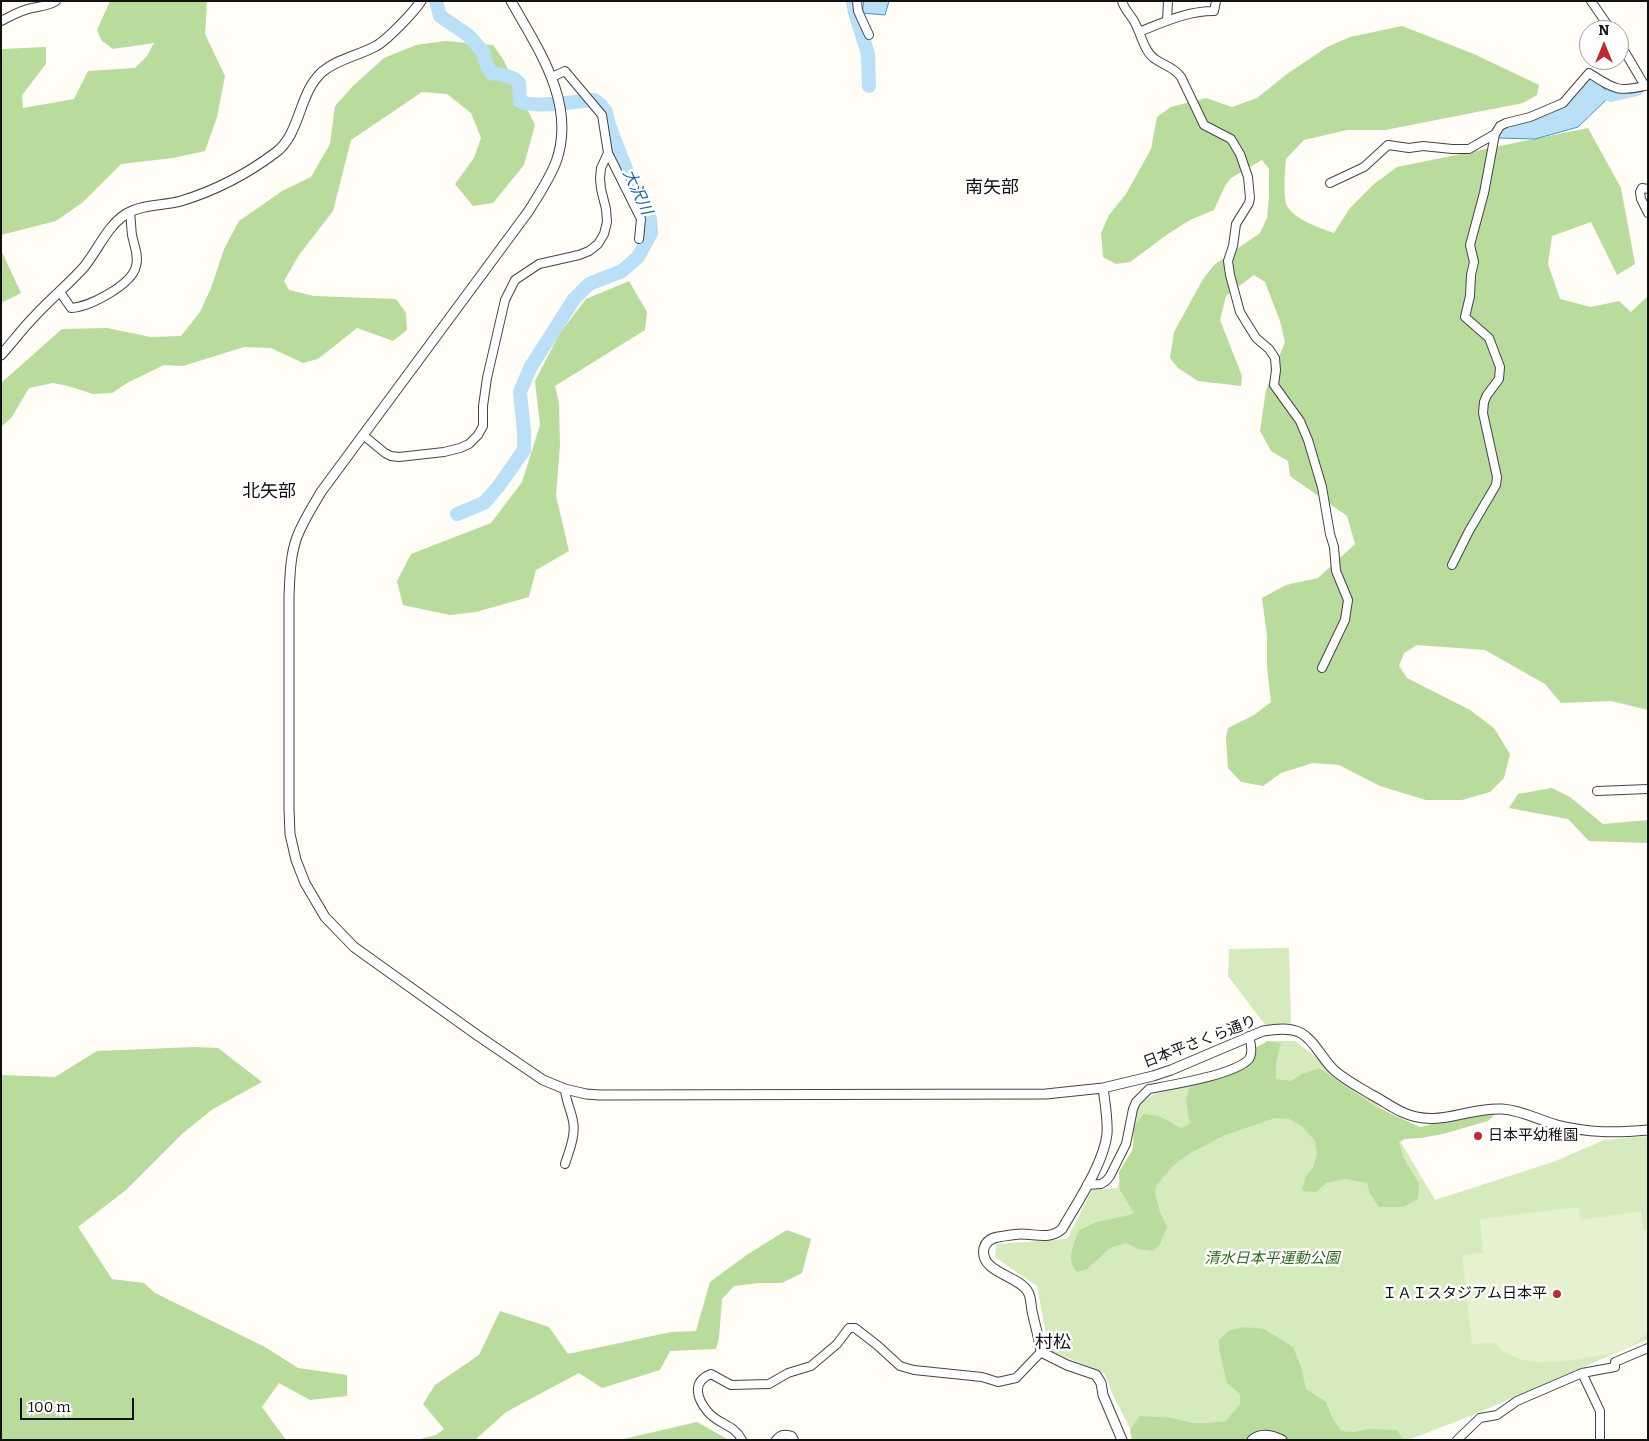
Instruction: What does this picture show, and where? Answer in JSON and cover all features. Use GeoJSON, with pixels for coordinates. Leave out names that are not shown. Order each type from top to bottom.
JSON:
{"type":"FeatureCollection","features":[{"type":"Feature","properties":{"kind":"street"},"geometry":{"type":"LineString","coordinates":[[1,21],[31,8],[51,5],[56,1]]}},
{"type":"Feature","properties":{"kind":"street"},"geometry":{"type":"LineString","coordinates":[[1,355],[32,318],[60,292],[96,252],[112,226],[120,219],[130,212],[179,201],[206,192],[274,154],[286,142],[310,89],[321,73],[338,62],[377,46],[421,1]]}},
{"type":"Feature","properties":{"kind":"street","name":"日本平さくら通り"},"geometry":{"type":"LineString","coordinates":[[511,1],[545,61],[558,92],[562,126],[557,160],[528,212],[321,492],[306,517],[297,538],[291,562],[289,596],[290,834],[296,860],[305,882],[325,917],[354,947],[543,1080],[565,1090],[586,1094],[1046,1094],[1103,1088],[1152,1076],[1171,1070],[1249,1036],[1275,1029],[1300,1033],[1307,1038],[1333,1069],[1345,1079],[1400,1111],[1422,1119],[1432,1120],[1492,1109],[1502,1109],[1513,1110],[1555,1124],[1589,1132],[1648,1130]]}},
{"type":"Feature","properties":{"kind":"street"},"geometry":{"type":"LineString","coordinates":[[857,1],[858,12],[869,35]]}},
{"type":"Feature","properties":{"kind":"street"},"geometry":{"type":"LineString","coordinates":[[1122,1],[1123,7],[1134,21],[1150,54],[1154,59],[1176,70],[1181,77],[1204,125],[1231,139],[1240,154],[1248,177],[1250,198],[1236,224],[1233,246],[1228,260],[1230,275],[1240,312],[1245,322],[1256,338],[1269,349],[1275,358],[1274,385],[1300,421],[1308,440],[1322,487],[1334,547],[1336,571],[1348,600],[1345,620],[1322,668]]}},
{"type":"Feature","properties":{"kind":"street"},"geometry":{"type":"LineString","coordinates":[[1167,20],[1168,1]]}},
{"type":"Feature","properties":{"kind":"street"},"geometry":{"type":"LineString","coordinates":[[1139,32],[1179,16],[1200,11],[1214,11],[1216,1]]}},
{"type":"Feature","properties":{"kind":"street"},"geometry":{"type":"LineString","coordinates":[[1591,1],[1604,20]]}},
{"type":"Feature","properties":{"kind":"street"},"geometry":{"type":"LineString","coordinates":[[1452,565],[1496,485],[1497,477],[1483,413],[1487,395],[1499,379],[1500,367],[1490,338],[1465,317],[1470,296],[1471,274],[1474,262],[1470,245],[1484,193],[1495,134],[1500,126],[1506,123],[1530,117],[1563,103],[1589,73],[1614,89],[1623,90],[1646,85],[1629,58]]}},
{"type":"Feature","properties":{"kind":"street"},"geometry":{"type":"LineString","coordinates":[[552,77],[565,70],[602,115],[608,153],[640,219],[639,239]]}},
{"type":"Feature","properties":{"kind":"street"},"geometry":{"type":"LineString","coordinates":[[1330,183],[1364,167],[1388,146],[1469,149],[1495,134]]}},
{"type":"Feature","properties":{"kind":"street"},"geometry":{"type":"LineString","coordinates":[[363,435],[385,453],[399,457],[444,452],[460,448],[469,444],[478,435],[483,426],[487,378],[505,300],[515,280],[539,264],[590,251],[598,244],[604,234],[607,222],[600,178],[601,168],[608,153]]}},
{"type":"Feature","properties":{"kind":"street"},"geometry":{"type":"LineString","coordinates":[[1648,189],[1642,188],[1640,192],[1641,199],[1648,213]]}},
{"type":"Feature","properties":{"kind":"street"},"geometry":{"type":"LineString","coordinates":[[60,292],[70,308],[80,308],[104,298],[126,280],[136,267],[137,259],[130,212]]}},
{"type":"Feature","properties":{"kind":"street"},"geometry":{"type":"LineString","coordinates":[[1597,791],[1648,789]]}},
{"type":"Feature","properties":{"kind":"street"},"geometry":{"type":"LineString","coordinates":[[1087,1185],[1101,1184],[1110,1176],[1126,1144],[1133,1109],[1142,1095],[1149,1090],[1229,1071],[1242,1065],[1251,1055],[1249,1036]]}},
{"type":"Feature","properties":{"kind":"street"},"geometry":{"type":"LineString","coordinates":[[1103,1088],[1107,1135],[1102,1153],[1087,1185],[1062,1229],[1057,1233],[1040,1236],[1021,1234],[997,1237],[989,1240],[984,1247],[984,1256],[988,1263],[1004,1276],[1022,1284],[1029,1293],[1042,1352],[1054,1359],[1096,1375],[1101,1383],[1103,1395],[1122,1440]]}},
{"type":"Feature","properties":{"kind":"street"},"geometry":{"type":"LineString","coordinates":[[565,1090],[566,1101],[574,1122],[572,1141],[566,1164]]}},
{"type":"Feature","properties":{"kind":"street"},"geometry":{"type":"LineString","coordinates":[[742,1440],[738,1432],[718,1421],[709,1413],[697,1393],[698,1384],[704,1377],[711,1374],[718,1376],[731,1385],[769,1384],[788,1374],[811,1366],[838,1344],[849,1328],[855,1328],[900,1366],[914,1370],[982,1377],[998,1382],[1016,1378],[1042,1352]]}},
{"type":"Feature","properties":{"kind":"street"},"geometry":{"type":"LineString","coordinates":[[1457,1440],[1480,1418],[1497,1415],[1517,1402],[1582,1373],[1615,1367],[1615,1362],[1648,1348]]}},
{"type":"Feature","properties":{"kind":"street"},"geometry":{"type":"LineString","coordinates":[[1582,1373],[1600,1412],[1600,1440]]}},
{"type":"Feature","properties":{"kind":"street"},"geometry":{"type":"LineString","coordinates":[[776,1440],[786,1434],[792,1436],[794,1440]]}},
{"type":"Feature","properties":{"kind":"street"},"geometry":{"type":"LineString","coordinates":[[1252,1440],[1256,1436],[1267,1434],[1282,1440]]}},
{"type":"Feature","properties":{"kind":"green space"},"geometry":{"type":"Polygon","coordinates":[[[110,1],[207,1],[205,34],[225,76],[217,117],[205,151],[173,158],[121,164],[83,202],[56,221],[1,235],[1,49],[46,47],[46,64],[22,95],[23,108],[74,99],[88,71],[135,68],[147,56],[154,43],[113,49],[101,40],[97,30],[110,1]]]}},
{"type":"Feature","properties":{"kind":"green space"},"geometry":{"type":"Polygon","coordinates":[[[1402,26],[1474,54],[1539,85],[1537,95],[1523,103],[1385,130],[1347,130],[1304,140],[1286,159],[1285,197],[1287,206],[1291,211],[1308,223],[1334,233],[1350,208],[1374,184],[1397,167],[1588,128],[1621,188],[1635,264],[1617,275],[1591,222],[1552,236],[1548,264],[1560,299],[1591,307],[1619,301],[1631,312],[1648,296],[1648,710],[1611,701],[1561,703],[1545,684],[1485,650],[1417,645],[1404,653],[1399,666],[1407,678],[1470,710],[1494,728],[1510,754],[1504,778],[1490,792],[1462,800],[1426,800],[1380,786],[1339,765],[1313,763],[1281,773],[1263,786],[1241,782],[1228,768],[1226,737],[1228,728],[1254,715],[1271,702],[1267,667],[1267,636],[1262,598],[1286,585],[1318,578],[1355,544],[1347,516],[1290,476],[1288,461],[1271,451],[1260,431],[1266,390],[1285,342],[1280,321],[1265,282],[1254,275],[1226,296],[1220,320],[1242,376],[1241,386],[1198,381],[1178,368],[1170,358],[1174,332],[1203,279],[1214,265],[1260,233],[1267,218],[1269,169],[1262,160],[1231,178],[1225,186],[1214,210],[1190,220],[1130,262],[1116,264],[1103,257],[1101,233],[1109,215],[1126,194],[1151,149],[1157,117],[1171,107],[1206,98],[1232,107],[1257,98],[1287,74],[1327,47],[1350,37],[1402,26]]]}},
{"type":"Feature","properties":{"kind":"green space"},"geometry":{"type":"Polygon","coordinates":[[[445,41],[493,45],[503,59],[535,125],[524,165],[493,203],[473,206],[455,184],[474,158],[481,138],[471,113],[447,94],[422,92],[351,140],[333,211],[299,255],[284,281],[289,290],[314,296],[396,299],[406,313],[407,330],[393,341],[357,328],[318,359],[303,363],[271,348],[244,347],[183,366],[164,365],[127,383],[112,393],[93,394],[53,383],[29,388],[12,417],[1,427],[1,383],[62,329],[107,328],[151,337],[181,336],[200,312],[211,288],[224,249],[239,221],[282,191],[311,177],[330,144],[335,106],[353,86],[384,58],[416,45],[445,41]]]}},
{"type":"Feature","properties":{"kind":"green space"},"geometry":{"type":"Polygon","coordinates":[[[1,250],[21,293],[1,303],[1,250]]]}},
{"type":"Feature","properties":{"kind":"green space"},"geometry":{"type":"Polygon","coordinates":[[[629,281],[647,312],[645,330],[555,386],[559,403],[560,445],[556,496],[569,551],[536,570],[529,597],[476,612],[450,615],[403,605],[397,581],[411,554],[491,523],[522,482],[540,425],[535,381],[560,333],[586,299],[629,281]]]}},
{"type":"Feature","properties":{"kind":"green space"},"geometry":{"type":"Polygon","coordinates":[[[1552,788],[1570,797],[1603,824],[1648,820],[1648,843],[1589,841],[1568,819],[1509,808],[1518,794],[1552,788]]]}},
{"type":"Feature","properties":{"kind":"green space"},"geometry":{"type":"Polygon","coordinates":[[[1289,948],[1291,1023],[1266,1026],[1228,976],[1229,949],[1289,948]]]}},
{"type":"Feature","properties":{"kind":"green space","name":"清水日本平運動公園"},"geometry":{"type":"Polygon","coordinates":[[[1266,1041],[1295,1041],[1397,1120],[1399,1139],[1435,1200],[1553,1162],[1604,1140],[1648,1136],[1648,1339],[1478,1413],[1408,1440],[1301,1440],[1290,1430],[1136,1440],[1112,1393],[1105,1374],[1049,1350],[1037,1286],[995,1257],[996,1244],[1067,1239],[1092,1190],[1117,1188],[1133,1147],[1133,1109],[1154,1094],[1241,1073],[1256,1057],[1266,1041]]]}},
{"type":"Feature","properties":{"kind":"green space"},"geometry":{"type":"Polygon","coordinates":[[[1268,1041],[1281,1043],[1276,1063],[1276,1079],[1291,1081],[1302,1074],[1319,1068],[1376,1107],[1420,1127],[1490,1111],[1496,1113],[1488,1121],[1443,1134],[1405,1139],[1399,1142],[1403,1157],[1419,1183],[1418,1199],[1403,1207],[1379,1207],[1370,1194],[1367,1183],[1345,1179],[1326,1183],[1316,1192],[1302,1191],[1305,1178],[1313,1168],[1317,1154],[1315,1141],[1302,1126],[1289,1119],[1275,1118],[1223,1136],[1187,1155],[1172,1167],[1156,1186],[1155,1193],[1160,1212],[1167,1227],[1160,1244],[1154,1251],[1138,1249],[1126,1243],[1110,1248],[1086,1270],[1077,1272],[1073,1267],[1071,1257],[1079,1230],[1097,1222],[1134,1213],[1120,1190],[1119,1172],[1133,1149],[1134,1128],[1143,1114],[1159,1116],[1181,1128],[1190,1124],[1186,1101],[1189,1088],[1252,1058],[1255,1048],[1268,1041]]]}},
{"type":"Feature","properties":{"kind":"green space"},"geometry":{"type":"Polygon","coordinates":[[[194,1047],[218,1048],[262,1082],[213,1109],[183,1133],[126,1190],[78,1227],[112,1279],[144,1283],[155,1293],[265,1347],[298,1368],[347,1375],[347,1396],[310,1400],[279,1383],[262,1407],[286,1440],[1,1440],[1,1075],[55,1077],[97,1051],[194,1047]]]}},
{"type":"Feature","properties":{"kind":"green space","name":"ＩＡＩスタジアム日本平"},"geometry":{"type":"Polygon","coordinates":[[[1578,1207],[1581,1220],[1641,1211],[1643,1230],[1648,1229],[1648,1332],[1635,1343],[1619,1351],[1554,1362],[1525,1360],[1508,1354],[1495,1343],[1472,1344],[1462,1255],[1483,1253],[1480,1219],[1578,1207]]]}},
{"type":"Feature","properties":{"kind":"green space"},"geometry":{"type":"Polygon","coordinates":[[[787,1230],[811,1239],[802,1273],[782,1283],[734,1286],[722,1299],[719,1338],[716,1349],[670,1351],[660,1370],[602,1388],[579,1373],[506,1412],[475,1440],[417,1440],[436,1435],[444,1429],[423,1404],[435,1385],[479,1355],[500,1311],[549,1327],[568,1354],[671,1332],[696,1331],[710,1282],[748,1254],[787,1230]]]}},
{"type":"Feature","properties":{"kind":"green space"},"geometry":{"type":"Polygon","coordinates":[[[1244,1327],[1264,1329],[1293,1347],[1301,1367],[1306,1389],[1326,1402],[1332,1417],[1341,1431],[1397,1430],[1404,1440],[1288,1440],[1275,1432],[1253,1436],[1249,1440],[1132,1440],[1130,1430],[1140,1416],[1172,1418],[1193,1423],[1226,1421],[1240,1404],[1240,1394],[1227,1383],[1219,1349],[1219,1340],[1228,1331],[1244,1327]]]}},
{"type":"Feature","properties":{"kind":"green space"},"geometry":{"type":"Polygon","coordinates":[[[697,1422],[729,1440],[619,1440],[697,1422]]]}},
{"type":"Feature","properties":{"kind":"water"},"geometry":{"type":"Polygon","coordinates":[[[864,1],[889,1],[885,15],[863,13],[864,1]]]}},
{"type":"Feature","properties":{"kind":"water"},"geometry":{"type":"Polygon","coordinates":[[[1589,75],[1611,95],[1578,127],[1535,139],[1498,138],[1501,127],[1564,105],[1589,75]]]}},
{"type":"Feature","properties":{"kind":"waterway","name":"大沢川"},"geometry":{"type":"LineString","coordinates":[[436,1],[440,16],[468,35],[483,52],[491,73],[510,77],[519,83],[520,101],[544,104],[594,100],[601,105],[606,112],[609,125],[629,177],[643,201],[650,219],[651,233],[638,257],[622,271],[589,284],[574,299],[530,368],[520,392],[524,450],[498,487],[484,503],[457,514]]}},
{"type":"Feature","properties":{"kind":"waterway"},"geometry":{"type":"LineString","coordinates":[[853,1],[868,54],[869,86]]}},
{"type":"Feature","properties":{"kind":"waterway"},"geometry":{"type":"LineString","coordinates":[[1611,95],[1637,89]]}},
{"type":"Feature","properties":{"kind":"place","name":"日本平幼稚園"},"geometry":{"type":"Point","coordinates":[1478,1136]}},
{"type":"Feature","properties":{"kind":"place","name":"ＩＡＩスタジアム日本平"},"geometry":{"type":"Point","coordinates":[1557,1294]}},
{"type":"Feature","properties":{"kind":"district","name":"南矢部"},"geometry":{"type":"Point","coordinates":[992,188]}},
{"type":"Feature","properties":{"kind":"district","name":"北矢部"},"geometry":{"type":"Point","coordinates":[269,492]}},
{"type":"Feature","properties":{"kind":"district","name":"村松"},"geometry":{"type":"Point","coordinates":[1053,1343]}}]}
